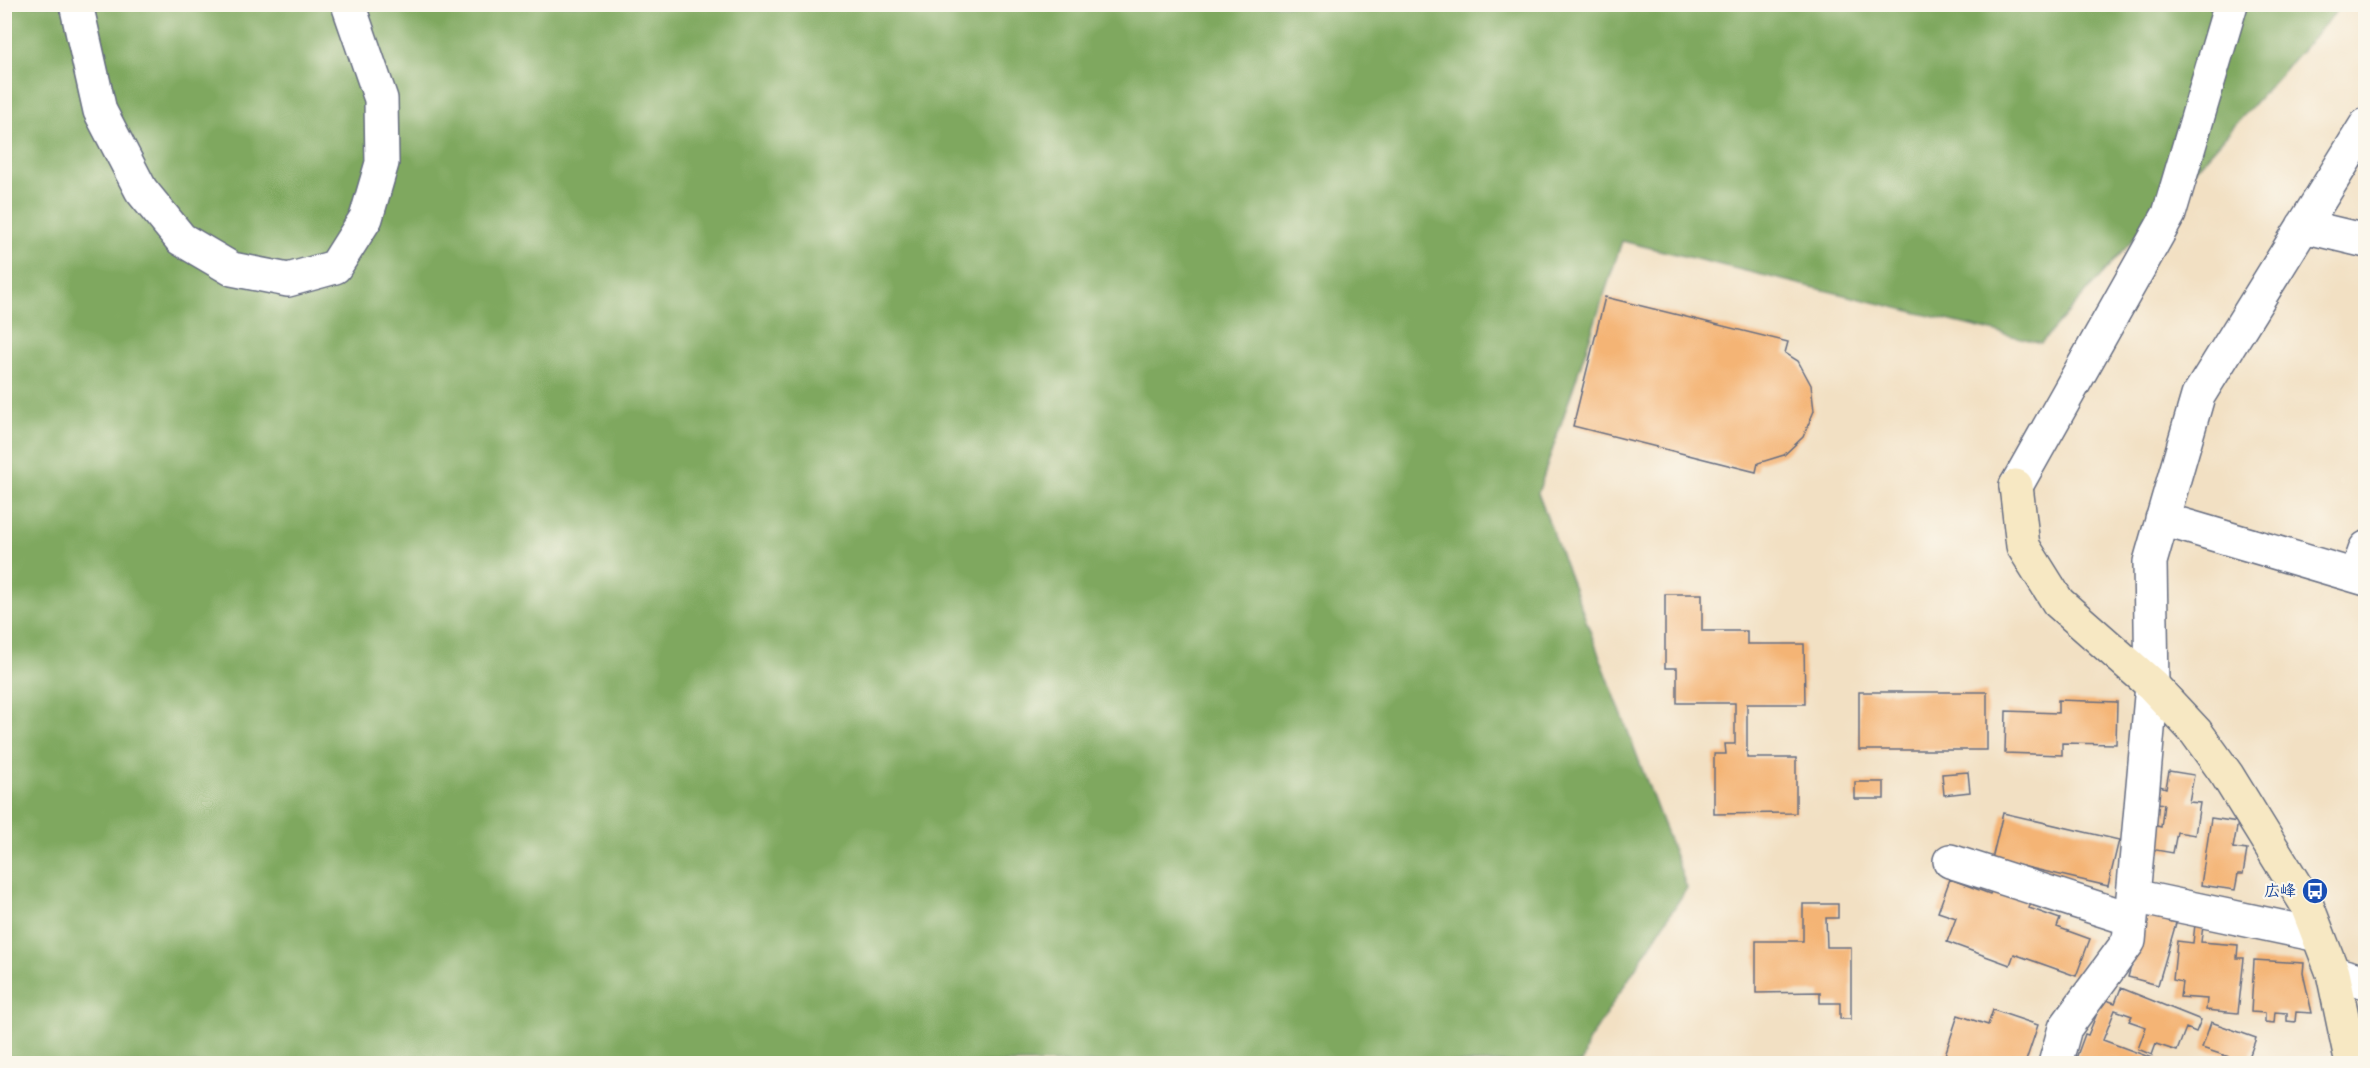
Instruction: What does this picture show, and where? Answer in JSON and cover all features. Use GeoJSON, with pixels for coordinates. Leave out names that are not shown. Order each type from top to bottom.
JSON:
{"type":"FeatureCollection","features":[{"type":"Feature","properties":{"kind":"street"},"geometry":{"type":"LineString","coordinates":[[76,4],[100,111],[141,190],[181,239],[232,269],[288,280],[335,267],[366,218],[382,163],[381,99],[348,4]]}},
{"type":"Feature","properties":{"kind":"street"},"geometry":{"type":"LineString","coordinates":[[2231,4],[2169,214],[2016,486],[2023,546],[2058,602],[2152,685],[2196,732],[2227,775],[2306,903],[2333,974],[2352,1064]]}},
{"type":"Feature","properties":{"kind":"street"},"geometry":{"type":"LineString","coordinates":[[2055,1064],[2065,1028],[2129,941],[2152,685],[2150,562],[2198,396],[2366,125]]}},
{"type":"Feature","properties":{"kind":"street"},"geometry":{"type":"LineString","coordinates":[[2303,226],[2366,241]]}},
{"type":"Feature","properties":{"kind":"street"},"geometry":{"type":"LineString","coordinates":[[2162,519],[2362,568]]}},
{"type":"Feature","properties":{"kind":"street"},"geometry":{"type":"LineString","coordinates":[[1950,861],[2132,908],[2318,935]]}},
{"type":"Feature","properties":{"kind":"street"},"geometry":{"type":"LineString","coordinates":[[2333,974],[2366,982]]}},
{"type":"Feature","properties":{"kind":"green space"},"geometry":{"type":"Polygon","coordinates":[[[5,5],[2342,5],[2041,343],[1622,241],[1538,493],[1687,888],[1588,1042],[1582,1063],[5,1064],[5,5]]]}},
{"type":"Feature","properties":{"kind":"building"},"geometry":{"type":"Polygon","coordinates":[[[1605,297],[1788,342],[1785,353],[1798,361],[1811,385],[1814,411],[1803,437],[1784,455],[1758,463],[1756,472],[1573,426],[1605,297]]]}},
{"type":"Feature","properties":{"kind":"building"},"geometry":{"type":"Polygon","coordinates":[[[1665,594],[1702,594],[1702,631],[1747,631],[1747,644],[1804,644],[1805,704],[1747,704],[1747,758],[1796,758],[1796,813],[1714,814],[1714,754],[1726,754],[1725,744],[1735,744],[1735,703],[1677,703],[1677,668],[1665,668],[1665,594]]]}},
{"type":"Feature","properties":{"kind":"building"},"geometry":{"type":"Polygon","coordinates":[[[1859,692],[1987,692],[1987,750],[1859,750],[1859,692]]]}},
{"type":"Feature","properties":{"kind":"building"},"geometry":{"type":"Polygon","coordinates":[[[2058,700],[2117,702],[2116,744],[2062,743],[2062,755],[2005,753],[2006,711],[2058,713],[2058,700]]]}},
{"type":"Feature","properties":{"kind":"building"},"geometry":{"type":"Polygon","coordinates":[[[2169,771],[2194,775],[2189,802],[2200,803],[2195,835],[2177,832],[2173,853],[2150,849],[2153,825],[2161,827],[2164,804],[2158,803],[2160,786],[2166,788],[2169,771]]]}},
{"type":"Feature","properties":{"kind":"building"},"geometry":{"type":"Polygon","coordinates":[[[1968,772],[1970,792],[1944,795],[1942,774],[1968,772]]]}},
{"type":"Feature","properties":{"kind":"building"},"geometry":{"type":"Polygon","coordinates":[[[1855,782],[1884,782],[1884,799],[1855,799],[1855,782]]]}},
{"type":"Feature","properties":{"kind":"building"},"geometry":{"type":"Polygon","coordinates":[[[2003,813],[2119,840],[2108,886],[1992,859],[2003,813]]]}},
{"type":"Feature","properties":{"kind":"building"},"geometry":{"type":"Polygon","coordinates":[[[2211,818],[2238,822],[2233,848],[2247,850],[2243,874],[2238,874],[2235,890],[2201,885],[2211,818]]]}},
{"type":"Feature","properties":{"kind":"building"},"geometry":{"type":"Polygon","coordinates":[[[1950,879],[1990,894],[1993,887],[2032,901],[2029,908],[2060,919],[2057,927],[2090,939],[2076,976],[2014,954],[2010,965],[1947,942],[1956,918],[1938,912],[1950,879]]]}},
{"type":"Feature","properties":{"kind":"building"},"geometry":{"type":"Polygon","coordinates":[[[1803,904],[1838,904],[1838,918],[1826,918],[1827,947],[1851,947],[1851,1019],[1840,1019],[1840,1003],[1820,1003],[1820,992],[1756,993],[1756,941],[1803,941],[1803,904]]]}},
{"type":"Feature","properties":{"kind":"building"},"geometry":{"type":"Polygon","coordinates":[[[2146,914],[2176,923],[2158,985],[2128,977],[2146,914]]]}},
{"type":"Feature","properties":{"kind":"building"},"geometry":{"type":"Polygon","coordinates":[[[2195,924],[2203,925],[2201,942],[2238,945],[2237,958],[2244,958],[2238,1013],[2206,1010],[2207,999],[2180,997],[2182,982],[2173,980],[2177,941],[2193,943],[2195,924]]]}},
{"type":"Feature","properties":{"kind":"building"},"geometry":{"type":"Polygon","coordinates":[[[2254,960],[2304,963],[2303,973],[2312,1013],[2296,1012],[2295,1022],[2287,1021],[2287,1013],[2275,1012],[2274,1023],[2265,1022],[2265,1013],[2251,1012],[2254,960]]]}},
{"type":"Feature","properties":{"kind":"building"},"geometry":{"type":"Polygon","coordinates":[[[2121,988],[2201,1020],[2196,1032],[2186,1028],[2177,1051],[2156,1044],[2152,1055],[2138,1049],[2146,1027],[2129,1021],[2132,1016],[2115,1010],[2103,1040],[2168,1064],[2074,1064],[2085,1034],[2088,1035],[2103,999],[2115,1003],[2121,988]]]}},
{"type":"Feature","properties":{"kind":"building"},"geometry":{"type":"Polygon","coordinates":[[[1993,1010],[2038,1025],[2025,1064],[1942,1064],[1958,1015],[1988,1025],[1993,1010]]]}},
{"type":"Feature","properties":{"kind":"building"},"geometry":{"type":"Polygon","coordinates":[[[2211,1022],[2256,1038],[2247,1063],[2202,1048],[2211,1022]]]}},
{"type":"Feature","properties":{"kind":"place","name":"広峰"},"geometry":{"type":"Point","coordinates":[2315,891]}}]}
